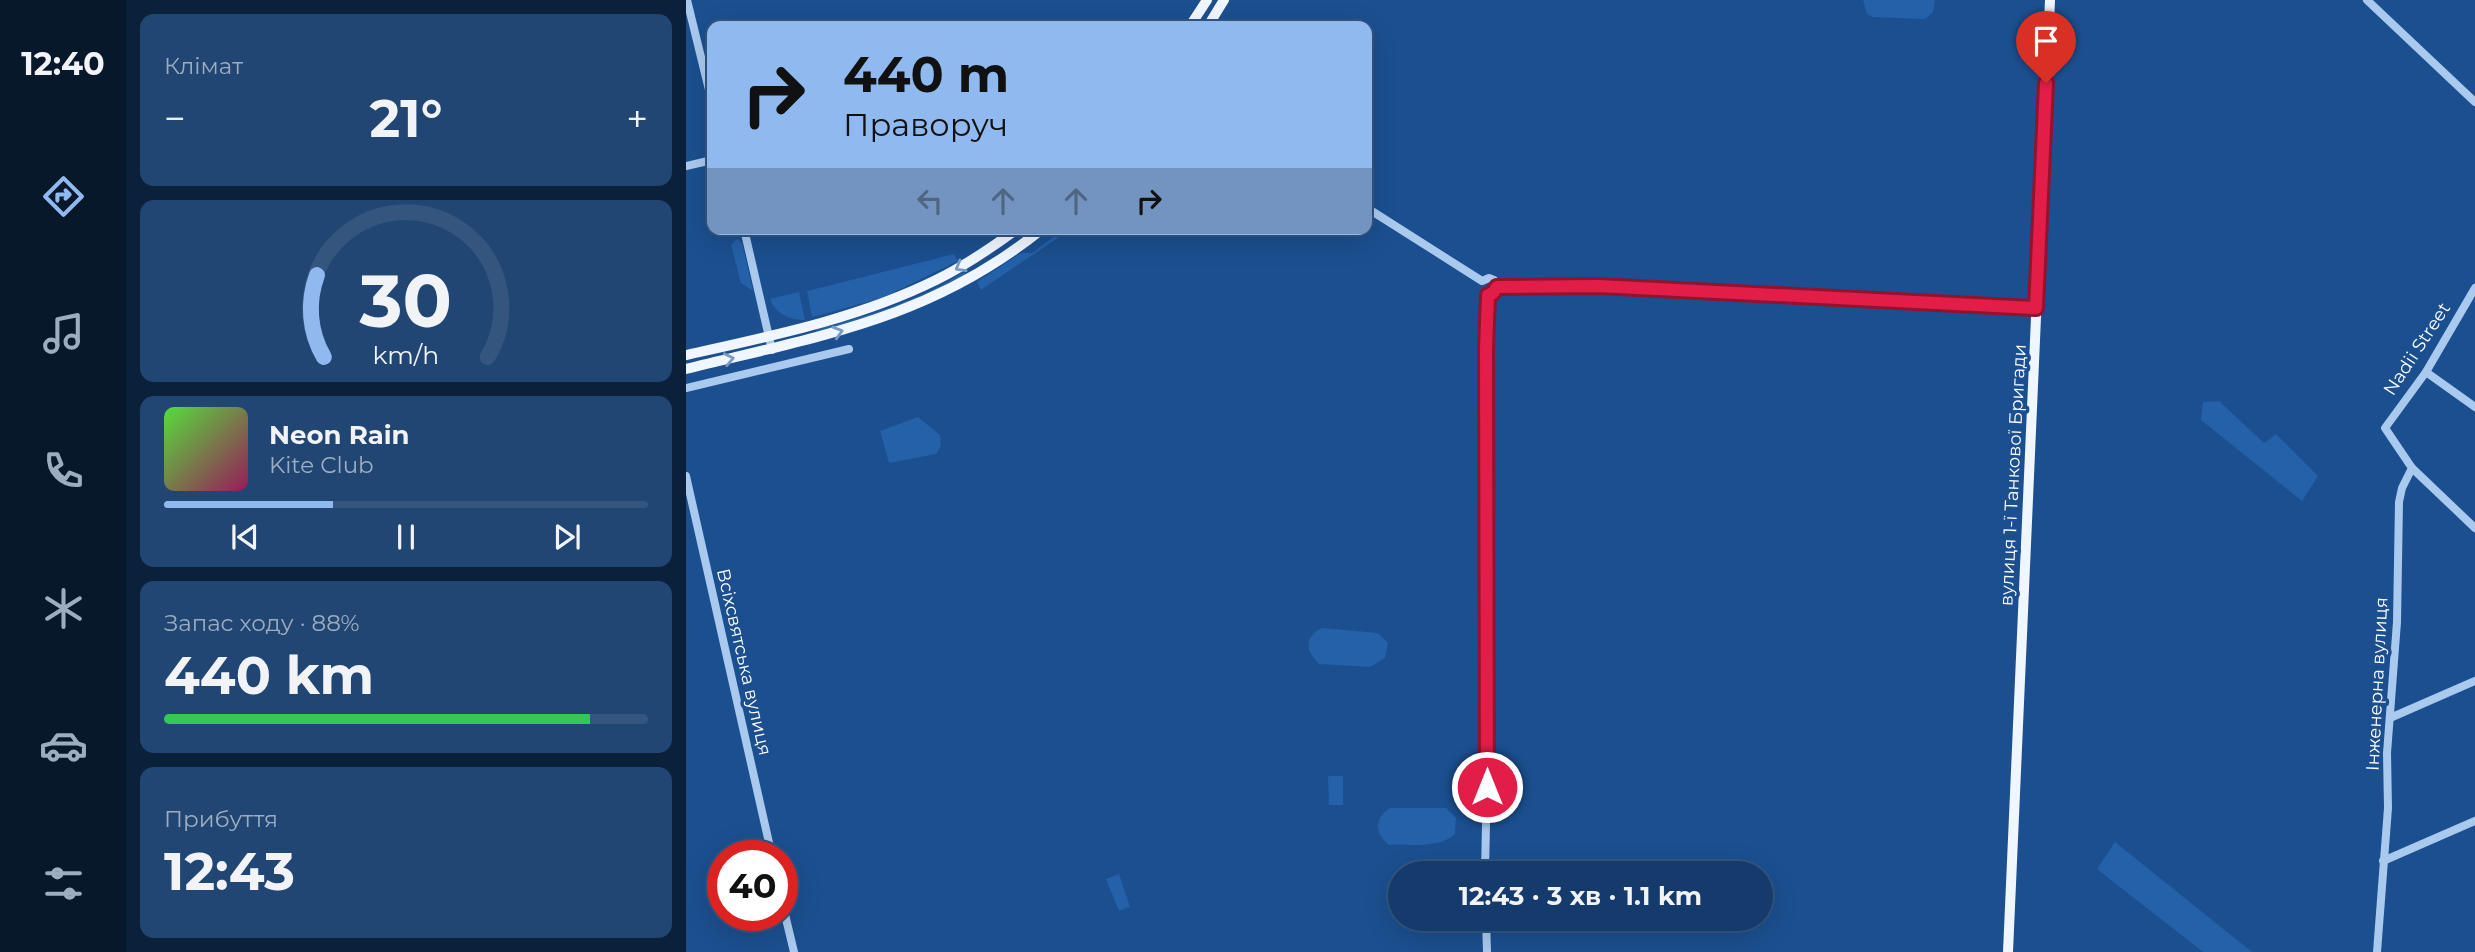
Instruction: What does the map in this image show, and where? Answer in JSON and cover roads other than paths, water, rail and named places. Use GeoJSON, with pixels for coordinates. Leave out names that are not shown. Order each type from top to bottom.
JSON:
{"type":"FeatureCollection","features":[{"type":"Feature","properties":{"kind":"main road"},"geometry":{"type":"LineString","coordinates":[[1193,21],[1207,0]]}},
{"type":"Feature","properties":{"kind":"main road"},"geometry":{"type":"LineString","coordinates":[[1211,21],[1224,0]]}},
{"type":"Feature","properties":{"kind":"main road","name":"вулиця 1-ї Танкової Бригади"},"geometry":{"type":"LineString","coordinates":[[2008,952],[2050,0]]}},
{"type":"Feature","properties":{"kind":"main road"},"geometry":{"type":"LineString","coordinates":[[686,355],[769,336],[900,297],[964,265],[1008,235]]}},
{"type":"Feature","properties":{"kind":"main road"},"geometry":{"type":"LineString","coordinates":[[686,369],[849,329],[932,299],[972,278],[1033,235]]}},
{"type":"Feature","properties":{"kind":"street"},"geometry":{"type":"LineString","coordinates":[[687,0],[707,82]]}},
{"type":"Feature","properties":{"kind":"street"},"geometry":{"type":"LineString","coordinates":[[2367,0],[2475,102]]}},
{"type":"Feature","properties":{"kind":"street"},"geometry":{"type":"LineString","coordinates":[[686,166],[707,161]]}},
{"type":"Feature","properties":{"kind":"street"},"geometry":{"type":"LineString","coordinates":[[1372,211],[1482,281],[1492,278],[1497,287]]}},
{"type":"Feature","properties":{"kind":"street"},"geometry":{"type":"LineString","coordinates":[[745,235],[772,350]]}},
{"type":"Feature","properties":{"kind":"street"},"geometry":{"type":"LineString","coordinates":[[1482,281],[1480,288],[1488,295]]}},
{"type":"Feature","properties":{"kind":"street"},"geometry":{"type":"LineString","coordinates":[[1497,287],[1598,286],[2036,308]]}},
{"type":"Feature","properties":{"kind":"street"},"geometry":{"type":"LineString","coordinates":[[1488,295],[1497,287]]}},
{"type":"Feature","properties":{"kind":"street","name":"Nadii Street"},"geometry":{"type":"LineString","coordinates":[[2412,468],[2385,428],[2426,372],[2475,288]]}},
{"type":"Feature","properties":{"kind":"street"},"geometry":{"type":"LineString","coordinates":[[1485,861],[1488,738],[1488,295]]}},
{"type":"Feature","properties":{"kind":"street"},"geometry":{"type":"LineString","coordinates":[[686,388],[780,369],[849,349]]}},
{"type":"Feature","properties":{"kind":"street"},"geometry":{"type":"LineString","coordinates":[[2426,372],[2475,407]]}},
{"type":"Feature","properties":{"kind":"street"},"geometry":{"type":"LineString","coordinates":[[2412,468],[2475,528]]}},
{"type":"Feature","properties":{"kind":"street","name":"Інженерна вулиця"},"geometry":{"type":"LineString","coordinates":[[2377,952],[2388,808],[2387,753],[2397,622],[2399,502],[2402,488],[2412,468]]}},
{"type":"Feature","properties":{"kind":"street","name":"Всіхсвятська вулиця"},"geometry":{"type":"LineString","coordinates":[[686,476],[768,840]]}},
{"type":"Feature","properties":{"kind":"street"},"geometry":{"type":"LineString","coordinates":[[2390,718],[2475,681]]}},
{"type":"Feature","properties":{"kind":"street"},"geometry":{"type":"LineString","coordinates":[[2383,861],[2475,821]]}},
{"type":"Feature","properties":{"kind":"street"},"geometry":{"type":"LineString","coordinates":[[789,931],[794,952]]}},
{"type":"Feature","properties":{"kind":"street"},"geometry":{"type":"LineString","coordinates":[[1486,931],[1487,952]]}}]}
